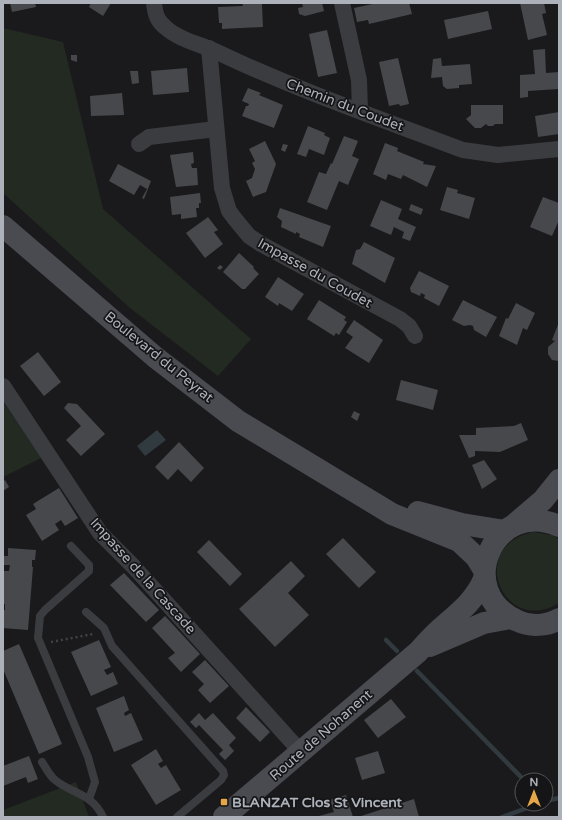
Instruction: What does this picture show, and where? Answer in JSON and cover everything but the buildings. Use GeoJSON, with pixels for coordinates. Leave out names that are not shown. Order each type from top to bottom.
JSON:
{"type":"FeatureCollection","features":[{"type":"Feature","properties":{"kind":"main road","name":"Boulevard du Peyrat"},"geometry":{"type":"LineString","coordinates":[[3,226],[155,357],[238,421],[324,475],[392,514],[459,541],[476,557],[484,575],[489,595],[497,608],[510,618]]}},
{"type":"Feature","properties":{"kind":"main road","name":"Boulevard du Peyrat"},"geometry":{"type":"LineString","coordinates":[[324,475],[395,505],[462,524],[508,529]]}},
{"type":"Feature","properties":{"kind":"main road"},"geometry":{"type":"LineString","coordinates":[[508,529],[543,500],[559,480]]}},
{"type":"Feature","properties":{"kind":"main road"},"geometry":{"type":"LineString","coordinates":[[508,529],[525,522],[538,521],[559,526]]}},
{"type":"Feature","properties":{"kind":"main road","name":"Route de Nohanent"},"geometry":{"type":"LineString","coordinates":[[224,817],[418,652],[438,631],[472,601],[480,591],[490,548],[508,529]]}},
{"type":"Feature","properties":{"kind":"main road","name":"Route de Nohanent"},"geometry":{"type":"LineString","coordinates":[[418,652],[484,623],[510,618]]}},
{"type":"Feature","properties":{"kind":"main road"},"geometry":{"type":"LineString","coordinates":[[510,618],[532,625],[544,624],[559,619]]}},
{"type":"Feature","properties":{"kind":"street","name":"Chemin du Coudet"},"geometry":{"type":"LineString","coordinates":[[154,3],[158,20],[177,36],[209,48],[254,70],[463,150],[480,154],[498,154],[559,149]]}},
{"type":"Feature","properties":{"kind":"street"},"geometry":{"type":"LineString","coordinates":[[342,3],[359,80],[360,111]]}},
{"type":"Feature","properties":{"kind":"street","name":"Impasse du Coudet"},"geometry":{"type":"LineString","coordinates":[[209,48],[220,180],[225,198],[235,219],[249,236],[261,244],[400,319],[409,326],[415,336]]}},
{"type":"Feature","properties":{"kind":"street"},"geometry":{"type":"LineString","coordinates":[[138,144],[149,137],[216,129]]}},
{"type":"Feature","properties":{"kind":"street","name":"Impasse de la Cascade"},"geometry":{"type":"LineString","coordinates":[[3,386],[100,533],[134,567],[302,752]]}},
{"type":"Feature","properties":{"kind":"lane"},"geometry":{"type":"LineString","coordinates":[[71,546],[89,565],[89,571],[40,616],[38,638],[88,757],[95,782],[89,799]]}},
{"type":"Feature","properties":{"kind":"lane"},"geometry":{"type":"LineString","coordinates":[[86,612],[104,628],[112,646],[223,771],[224,775],[221,780],[177,817]]}},
{"type":"Feature","properties":{"kind":"lane"},"geometry":{"type":"LineString","coordinates":[[42,762],[56,780],[89,799],[99,807],[103,817]]}},
{"type":"Feature","properties":{"kind":"path"},"geometry":{"type":"LineString","coordinates":[[40,644],[95,634],[104,628]]}},
{"type":"Feature","properties":{"kind":"shaded area"},"geometry":{"type":"Polygon","coordinates":[[[3,28],[63,42],[103,209],[251,339],[218,376],[130,308],[3,193],[3,28]]]}},
{"type":"Feature","properties":{"kind":"shaded area"},"geometry":{"type":"Polygon","coordinates":[[[3,401],[41,458],[3,477],[3,401]]]}},
{"type":"Feature","properties":{"kind":"shaded area"},"geometry":{"type":"Polygon","coordinates":[[[157,430],[166,440],[145,456],[137,446],[157,430]]]}},
{"type":"Feature","properties":{"kind":"shaded area"},"geometry":{"type":"Polygon","coordinates":[[[533,532],[552,535],[559,539],[559,603],[539,610],[522,608],[509,599],[500,586],[497,570],[501,554],[512,541],[533,532]]]}},
{"type":"Feature","properties":{"kind":"shaded area"},"geometry":{"type":"Polygon","coordinates":[[[76,782],[89,817],[3,817],[3,810],[76,782]]]}},
{"type":"Feature","properties":{"kind":"waterway"},"geometry":{"type":"LineString","coordinates":[[386,640],[397,651]]}},
{"type":"Feature","properties":{"kind":"waterway"},"geometry":{"type":"LineString","coordinates":[[417,671],[516,772]]}},
{"type":"Feature","properties":{"kind":"waterway"},"geometry":{"type":"LineString","coordinates":[[554,799],[559,798]]}},
{"type":"Feature","properties":{"kind":"waterway"},"geometry":{"type":"LineString","coordinates":[[502,817],[516,812]]}},
{"type":"Feature","properties":{"kind":"place","name":"BLANZAT Clos St Vincent"},"geometry":{"type":"Point","coordinates":[224,802]}}]}
